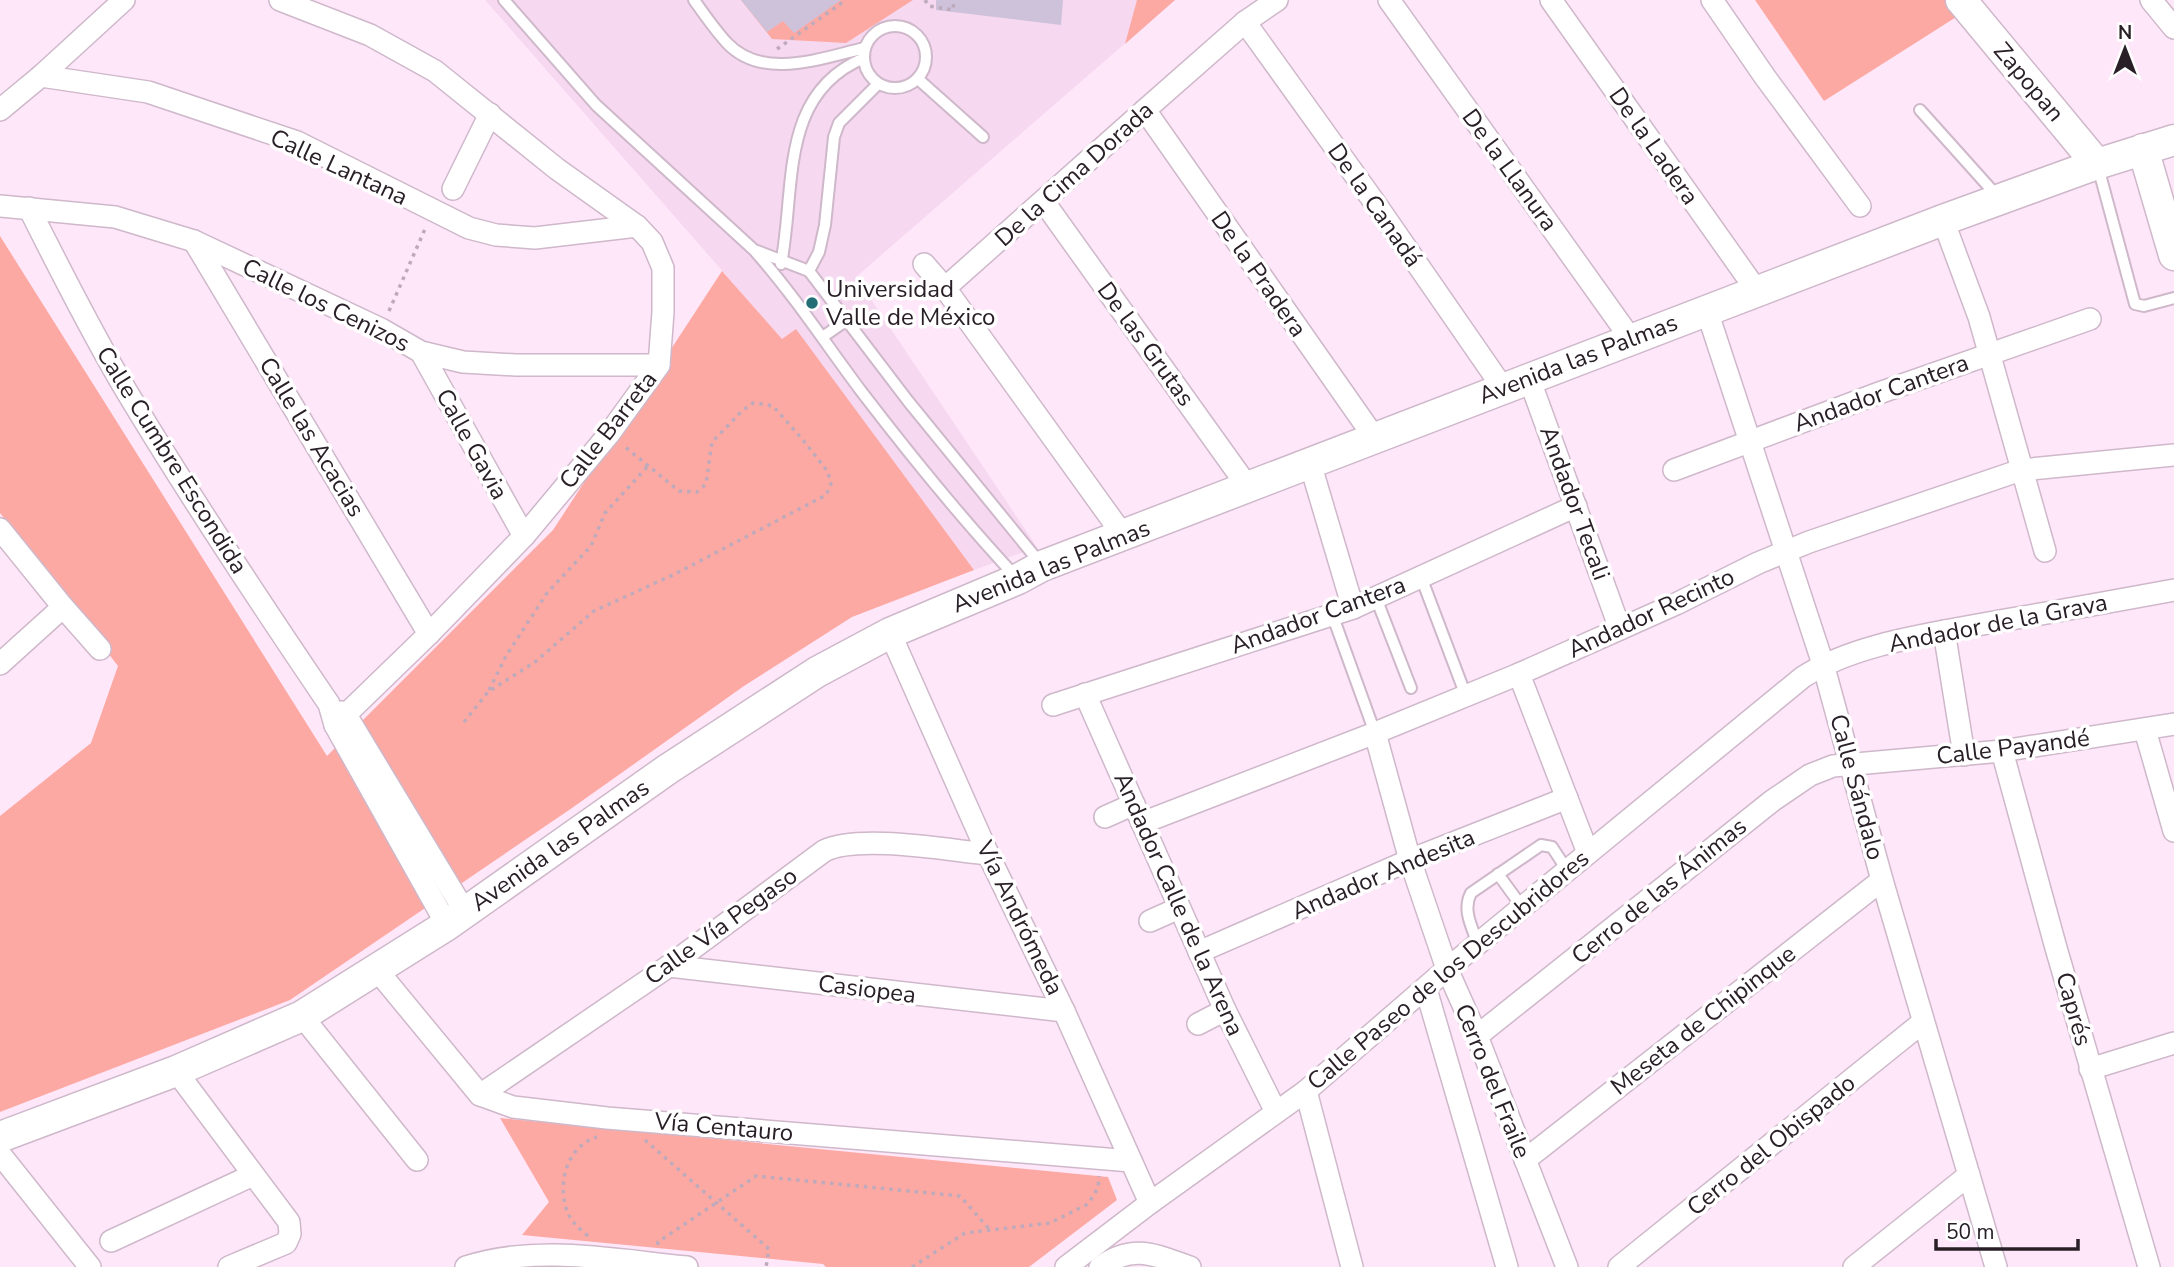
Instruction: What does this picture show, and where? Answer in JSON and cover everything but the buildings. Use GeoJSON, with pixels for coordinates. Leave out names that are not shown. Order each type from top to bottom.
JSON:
{"type":"FeatureCollection","features":[{"type":"Feature","properties":{"kind":"street"},"geometry":{"type":"LineString","coordinates":[[0,110],[124,0]]}},
{"type":"Feature","properties":{"kind":"street","name":"Calle Barreta"},"geometry":{"type":"LineString","coordinates":[[280,0],[370,35],[435,71],[557,169],[637,226],[652,242],[663,268],[659,365],[609,434],[524,536],[429,634],[336,714]]}},
{"type":"Feature","properties":{"kind":"street","name":"De la Cima Dorada"},"geometry":{"type":"LineString","coordinates":[[945,288],[1245,22],[1277,0]]}},
{"type":"Feature","properties":{"kind":"street","name":"De la Llanura"},"geometry":{"type":"LineString","coordinates":[[1389,0],[1631,339]]}},
{"type":"Feature","properties":{"kind":"street","name":"De la Ladera"},"geometry":{"type":"LineString","coordinates":[[1551,0],[1757,291]]}},
{"type":"Feature","properties":{"kind":"street"},"geometry":{"type":"LineString","coordinates":[[1712,0],[1860,206]]}},
{"type":"Feature","properties":{"kind":"street","name":"Zapopan"},"geometry":{"type":"LineString","coordinates":[[1961,0],[2097,164]]}},
{"type":"Feature","properties":{"kind":"street"},"geometry":{"type":"LineString","coordinates":[[2151,0],[2174,28]]}},
{"type":"Feature","properties":{"kind":"street","name":"De la Canadá"},"geometry":{"type":"LineString","coordinates":[[1245,22],[1375,203],[1516,383]]}},
{"type":"Feature","properties":{"kind":"street","name":"Calle Lantana"},"geometry":{"type":"LineString","coordinates":[[41,76],[148,92],[297,142],[469,228],[496,235],[535,238],[637,226]]}},
{"type":"Feature","properties":{"kind":"street","name":"De la Pradera"},"geometry":{"type":"LineString","coordinates":[[1144,110],[1374,437]]}},
{"type":"Feature","properties":{"kind":"street"},"geometry":{"type":"LineString","coordinates":[[453,189],[490,114]]}},
{"type":"Feature","properties":{"kind":"street","name":"Avenida las Palmas"},"geometry":{"type":"LineString","coordinates":[[0,1137],[176,1071],[302,1016],[377,971],[456,918],[680,761],[817,672],[890,633],[1030,572],[1374,437],[1943,220],[2174,139]]}},
{"type":"Feature","properties":{"kind":"street"},"geometry":{"type":"LineString","coordinates":[[2143,149],[2174,255]]}},
{"type":"Feature","properties":{"kind":"street","name":"De las Grutas"},"geometry":{"type":"LineString","coordinates":[[1044,202],[1248,487]]}},
{"type":"Feature","properties":{"kind":"street","name":"Calle los Cenizos"},"geometry":{"type":"LineString","coordinates":[[0,206],[115,217],[194,241],[381,329],[421,352],[463,362],[516,365],[659,365]]}},
{"type":"Feature","properties":{"kind":"street","name":"Calle Cumbre Escondida"},"geometry":{"type":"LineString","coordinates":[[29,208],[68,286],[121,381],[220,539],[336,714],[456,918]]}},
{"type":"Feature","properties":{"kind":"street"},"geometry":{"type":"LineString","coordinates":[[1943,220],[1979,317],[2045,551]]}},
{"type":"Feature","properties":{"kind":"street","name":"Calle las Acacias"},"geometry":{"type":"LineString","coordinates":[[194,241],[429,634]]}},
{"type":"Feature","properties":{"kind":"street"},"geometry":{"type":"LineString","coordinates":[[924,264],[945,288],[1123,535]]}},
{"type":"Feature","properties":{"kind":"street","name":"Calle Sándalo"},"geometry":{"type":"LineString","coordinates":[[1707,310],[1823,664],[1882,880],[1996,1267]]}},
{"type":"Feature","properties":{"kind":"street","name":"Andador Cantera"},"geometry":{"type":"LineString","coordinates":[[1674,470],[1988,353],[2090,319]]}},
{"type":"Feature","properties":{"kind":"street","name":"Calle Gavia"},"geometry":{"type":"LineString","coordinates":[[421,352],[524,536]]}},
{"type":"Feature","properties":{"kind":"street","name":"Andador Tecali"},"geometry":{"type":"LineString","coordinates":[[1516,383],[1576,506],[1620,629]]}},
{"type":"Feature","properties":{"kind":"street","name":"Andador Recinto"},"geometry":{"type":"LineString","coordinates":[[1105,817],[1138,813],[1375,733],[1519,674],[1786,550],[2021,470],[2174,455]]}},
{"type":"Feature","properties":{"kind":"street"},"geometry":{"type":"LineString","coordinates":[[1310,463],[1353,608]]}},
{"type":"Feature","properties":{"kind":"street","name":"Andador Cantera"},"geometry":{"type":"LineString","coordinates":[[1053,705],[1353,608],[1576,506]]}},
{"type":"Feature","properties":{"kind":"street"},"geometry":{"type":"LineString","coordinates":[[0,529],[100,649]]}},
{"type":"Feature","properties":{"kind":"street","name":"Andador de la Grava"},"geometry":{"type":"LineString","coordinates":[[1823,664],[1867,649],[1944,631],[2174,590]]}},
{"type":"Feature","properties":{"kind":"street"},"geometry":{"type":"LineString","coordinates":[[0,664],[63,607]]}},
{"type":"Feature","properties":{"kind":"street"},"geometry":{"type":"LineString","coordinates":[[1944,631],[1964,755]]}},
{"type":"Feature","properties":{"kind":"street","name":"Vía Andrómeda"},"geometry":{"type":"LineString","coordinates":[[890,633],[988,854],[1065,1011],[1150,1203]]}},
{"type":"Feature","properties":{"kind":"street","name":"Calle Paseo de los Descubridores"},"geometry":{"type":"LineString","coordinates":[[1066,1267],[1306,1091],[1587,853],[1823,664]]}},
{"type":"Feature","properties":{"kind":"street"},"geometry":{"type":"LineString","coordinates":[[1519,674],[1587,853]]}},
{"type":"Feature","properties":{"kind":"street","name":"Andador Calle de la Arena"},"geometry":{"type":"LineString","coordinates":[[1084,694],[1178,908],[1276,1112]]}},
{"type":"Feature","properties":{"kind":"street","name":"Calle Payandé"},"geometry":{"type":"LineString","coordinates":[[1852,765],[2003,751],[2174,724]]}},
{"type":"Feature","properties":{"kind":"street"},"geometry":{"type":"LineString","coordinates":[[2145,730],[2174,831]]}},
{"type":"Feature","properties":{"kind":"street","name":"Cerro del Fraile"},"geometry":{"type":"LineString","coordinates":[[1375,733],[1410,860],[1447,969],[1477,1036],[1567,1267]]}},
{"type":"Feature","properties":{"kind":"street","name":"Caprés"},"geometry":{"type":"LineString","coordinates":[[2003,751],[2149,1267]]}},
{"type":"Feature","properties":{"kind":"street","name":"Cerro de las Ánimas"},"geometry":{"type":"LineString","coordinates":[[1477,1036],[1791,787],[1810,775],[1833,766],[1852,765]]}},
{"type":"Feature","properties":{"kind":"street","name":"Andador Andesita"},"geometry":{"type":"LineString","coordinates":[[1199,952],[1410,860],[1567,798]]}},
{"type":"Feature","properties":{"kind":"street","name":"Calle Vía Pegaso"},"geometry":{"type":"LineString","coordinates":[[480,1095],[669,966],[833,846],[867,843],[988,854]]}},
{"type":"Feature","properties":{"kind":"street","name":"Meseta de Chipinque"},"geometry":{"type":"LineString","coordinates":[[1525,1160],[1882,880]]}},
{"type":"Feature","properties":{"kind":"street"},"geometry":{"type":"LineString","coordinates":[[1150,921],[1178,908]]}},
{"type":"Feature","properties":{"kind":"street","name":"Casiopea"},"geometry":{"type":"LineString","coordinates":[[669,966],[1065,1011]]}},
{"type":"Feature","properties":{"kind":"street"},"geometry":{"type":"LineString","coordinates":[[377,971],[480,1095]]}},
{"type":"Feature","properties":{"kind":"street"},"geometry":{"type":"LineString","coordinates":[[1426,989],[1507,1267]]}},
{"type":"Feature","properties":{"kind":"street"},"geometry":{"type":"LineString","coordinates":[[1198,1024],[1225,1010]]}},
{"type":"Feature","properties":{"kind":"street"},"geometry":{"type":"LineString","coordinates":[[302,1016],[416,1160]]}},
{"type":"Feature","properties":{"kind":"street","name":"Cerro del Obispado"},"geometry":{"type":"LineString","coordinates":[[1619,1267],[1923,1022]]}},
{"type":"Feature","properties":{"kind":"street"},"geometry":{"type":"LineString","coordinates":[[2091,1069],[2174,1043]]}},
{"type":"Feature","properties":{"kind":"street"},"geometry":{"type":"LineString","coordinates":[[176,1071],[289,1222],[290,1234],[285,1243],[229,1267]]}},
{"type":"Feature","properties":{"kind":"street"},"geometry":{"type":"LineString","coordinates":[[1306,1091],[1352,1267]]}},
{"type":"Feature","properties":{"kind":"street","name":"Vía Centauro"},"geometry":{"type":"LineString","coordinates":[[480,1095],[513,1107],[607,1118],[1131,1161]]}},
{"type":"Feature","properties":{"kind":"street"},"geometry":{"type":"LineString","coordinates":[[0,1154],[90,1267]]}},
{"type":"Feature","properties":{"kind":"street"},"geometry":{"type":"LineString","coordinates":[[111,1241],[253,1175]]}},
{"type":"Feature","properties":{"kind":"street"},"geometry":{"type":"LineString","coordinates":[[1854,1267],[1969,1175]]}},
{"type":"Feature","properties":{"kind":"street"},"geometry":{"type":"LineString","coordinates":[[1100,1267],[1119,1255],[1148,1252],[1190,1267]]}},
{"type":"Feature","properties":{"kind":"street"},"geometry":{"type":"LineString","coordinates":[[466,1267],[514,1255],[552,1254],[687,1267]]}},
{"type":"Feature","properties":{"kind":"lane"},"geometry":{"type":"LineString","coordinates":[[504,0],[596,105],[754,250],[778,276],[861,390],[963,519],[1030,572]]}},
{"type":"Feature","properties":{"kind":"lane"},"geometry":{"type":"LineString","coordinates":[[694,0],[728,44],[745,57],[759,63],[800,62],[865,53]]}},
{"type":"Feature","properties":{"kind":"lane"},"geometry":{"type":"LineString","coordinates":[[778,276],[795,149],[804,113],[818,90],[834,74],[865,53],[877,32],[886,27],[906,28],[922,41],[926,50],[923,71],[918,79],[899,88],[878,84],[866,68],[865,53]]}},
{"type":"Feature","properties":{"kind":"lane"},"geometry":{"type":"LineString","coordinates":[[918,79],[983,137]]}},
{"type":"Feature","properties":{"kind":"lane"},"geometry":{"type":"LineString","coordinates":[[809,271],[819,252],[825,225],[839,123],[878,84]]}},
{"type":"Feature","properties":{"kind":"lane"},"geometry":{"type":"LineString","coordinates":[[1920,110],[2000,199]]}},
{"type":"Feature","properties":{"kind":"lane"},"geometry":{"type":"LineString","coordinates":[[2097,164],[2136,304],[2144,306],[2174,298]]}},
{"type":"Feature","properties":{"kind":"lane"},"geometry":{"type":"LineString","coordinates":[[754,250],[809,271],[977,488],[1030,572]]}},
{"type":"Feature","properties":{"kind":"lane"},"geometry":{"type":"LineString","coordinates":[[824,336],[847,320]]}},
{"type":"Feature","properties":{"kind":"lane"},"geometry":{"type":"LineString","coordinates":[[1421,577],[1466,696]]}},
{"type":"Feature","properties":{"kind":"lane"},"geometry":{"type":"LineString","coordinates":[[1376,598],[1411,688]]}},
{"type":"Feature","properties":{"kind":"lane"},"geometry":{"type":"LineString","coordinates":[[1332,614],[1375,733]]}},
{"type":"Feature","properties":{"kind":"lane"},"geometry":{"type":"LineString","coordinates":[[1478,944],[1467,912],[1466,902],[1471,893],[1541,845],[1552,847],[1567,870]]}},
{"type":"Feature","properties":{"kind":"lane"},"geometry":{"type":"LineString","coordinates":[[1498,874],[1522,907]]}},
{"type":"Feature","properties":{"kind":"path"},"geometry":{"type":"LineString","coordinates":[[759,63],[846,0]]}},
{"type":"Feature","properties":{"kind":"path"},"geometry":{"type":"LineString","coordinates":[[925,0],[929,6],[953,10],[954,0]]}},
{"type":"Feature","properties":{"kind":"path"},"geometry":{"type":"LineString","coordinates":[[381,329],[433,211]]}},
{"type":"Feature","properties":{"kind":"path"},"geometry":{"type":"LineString","coordinates":[[488,692],[536,662],[594,611],[675,574],[826,495],[831,485],[828,472],[803,440],[774,407],[762,404],[753,403],[743,410],[712,442],[706,484],[697,492],[679,491],[609,434]]}},
{"type":"Feature","properties":{"kind":"path"},"geometry":{"type":"LineString","coordinates":[[464,722],[488,692],[506,656],[547,593],[591,546],[605,513],[648,466]]}},
{"type":"Feature","properties":{"kind":"path"},"geometry":{"type":"LineString","coordinates":[[588,1258],[590,1238],[574,1224],[567,1211],[563,1194],[564,1180],[568,1163],[576,1150],[588,1140],[606,1135],[607,1118]]}},
{"type":"Feature","properties":{"kind":"path"},"geometry":{"type":"LineString","coordinates":[[646,1121],[644,1139],[769,1249],[766,1267]]}},
{"type":"Feature","properties":{"kind":"path"},"geometry":{"type":"LineString","coordinates":[[912,1267],[965,1233],[1050,1223],[1088,1204],[1098,1188],[1100,1158]]}},
{"type":"Feature","properties":{"kind":"path"},"geometry":{"type":"LineString","coordinates":[[657,1264],[658,1242],[756,1176],[960,1196],[990,1230]]}},
{"type":"Feature","properties":{"kind":"shaded area","name":"Universidad Valle de México"},"geometry":{"type":"Polygon","coordinates":[[[485,0],[1175,0],[856,277],[1037,547],[974,570],[796,330],[782,339],[485,0]]]}},
{"type":"Feature","properties":{"kind":"shaded area"},"geometry":{"type":"Polygon","coordinates":[[[741,0],[913,0],[846,43],[772,39],[741,0]]]}},
{"type":"Feature","properties":{"kind":"shaded area"},"geometry":{"type":"Polygon","coordinates":[[[1137,0],[1175,0],[1125,44],[1137,0]]]}},
{"type":"Feature","properties":{"kind":"shaded area"},"geometry":{"type":"Polygon","coordinates":[[[1755,0],[1949,0],[1961,14],[1824,101],[1755,0]]]}},
{"type":"Feature","properties":{"kind":"shaded area"},"geometry":{"type":"Polygon","coordinates":[[[0,236],[327,756],[553,530],[722,271],[782,339],[796,329],[974,570],[852,617],[744,686],[572,808],[290,1000],[0,1112],[0,816],[91,743],[118,666],[0,513],[0,236]]]}},
{"type":"Feature","properties":{"kind":"shaded area"},"geometry":{"type":"Polygon","coordinates":[[[500,1118],[1108,1177],[1117,1200],[1029,1267],[826,1267],[823,1264],[522,1235],[549,1202],[500,1118]]]}},
{"type":"Feature","properties":{"kind":"place","name":"Universidad Valle de México"},"geometry":{"type":"Point","coordinates":[812,303]}}]}
